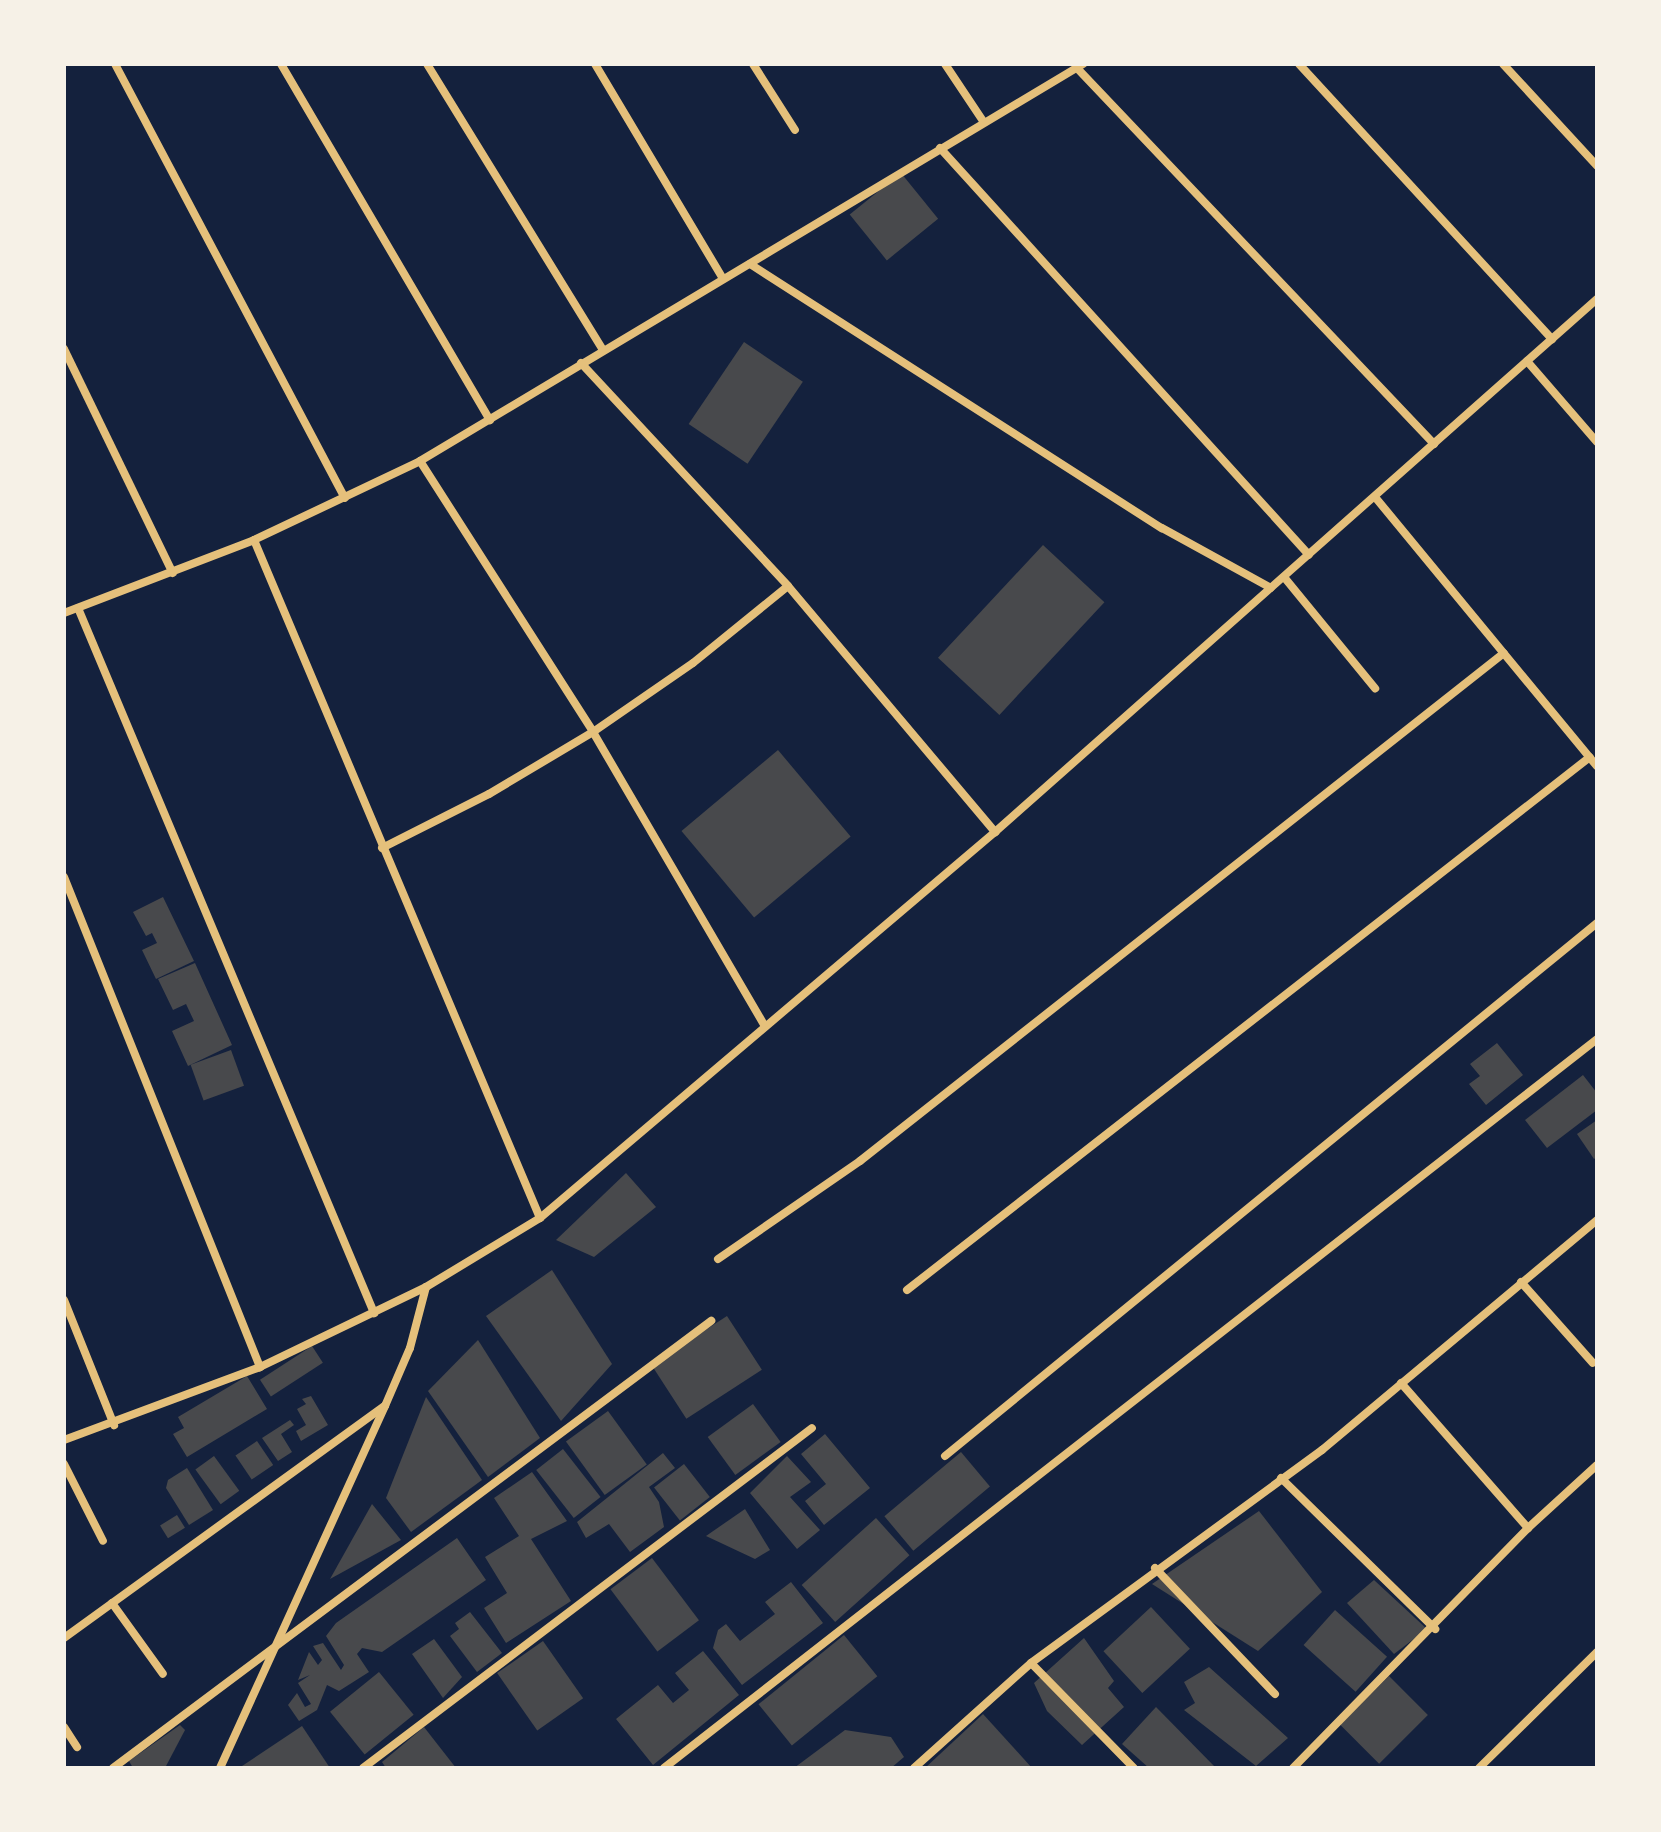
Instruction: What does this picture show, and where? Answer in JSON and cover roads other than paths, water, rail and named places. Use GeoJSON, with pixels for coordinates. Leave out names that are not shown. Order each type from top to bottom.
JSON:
{"type":"FeatureCollection","features":[{"type":"Feature","properties":{"kind":"street"},"geometry":{"type":"LineString","coordinates":[[115,64],[345,498]]}},
{"type":"Feature","properties":{"kind":"street"},"geometry":{"type":"LineString","coordinates":[[281,64],[490,420]]}},
{"type":"Feature","properties":{"kind":"street"},"geometry":{"type":"LineString","coordinates":[[427,64],[603,350]]}},
{"type":"Feature","properties":{"kind":"street"},"geometry":{"type":"LineString","coordinates":[[595,64],[723,279]]}},
{"type":"Feature","properties":{"kind":"street"},"geometry":{"type":"LineString","coordinates":[[753,64],[795,130]]}},
{"type":"Feature","properties":{"kind":"street"},"geometry":{"type":"LineString","coordinates":[[945,64],[983,121]]}},
{"type":"Feature","properties":{"kind":"street"},"geometry":{"type":"LineString","coordinates":[[1299,64],[1552,339]]}},
{"type":"Feature","properties":{"kind":"street"},"geometry":{"type":"LineString","coordinates":[[1503,64],[1597,166]]}},
{"type":"Feature","properties":{"kind":"street"},"geometry":{"type":"LineString","coordinates":[[64,613],[254,540],[420,461],[983,121],[1080,66],[1434,444]]}},
{"type":"Feature","properties":{"kind":"street"},"geometry":{"type":"LineString","coordinates":[[940,148],[1309,555]]}},
{"type":"Feature","properties":{"kind":"street"},"geometry":{"type":"LineString","coordinates":[[750,264],[1162,528],[1271,588]]}},
{"type":"Feature","properties":{"kind":"street"},"geometry":{"type":"LineString","coordinates":[[64,1440],[114,1425],[260,1367],[426,1287],[540,1218],[995,832],[1597,299]]}},
{"type":"Feature","properties":{"kind":"street"},"geometry":{"type":"LineString","coordinates":[[64,349],[173,573]]}},
{"type":"Feature","properties":{"kind":"street"},"geometry":{"type":"LineString","coordinates":[[1527,361],[1597,442]]}},
{"type":"Feature","properties":{"kind":"street"},"geometry":{"type":"LineString","coordinates":[[581,363],[788,586],[995,832]]}},
{"type":"Feature","properties":{"kind":"street"},"geometry":{"type":"LineString","coordinates":[[420,461],[593,732],[765,1026]]}},
{"type":"Feature","properties":{"kind":"street"},"geometry":{"type":"LineString","coordinates":[[1375,497],[1597,766]]}},
{"type":"Feature","properties":{"kind":"street"},"geometry":{"type":"LineString","coordinates":[[254,540],[540,1218]]}},
{"type":"Feature","properties":{"kind":"street"},"geometry":{"type":"LineString","coordinates":[[1284,577],[1375,688]]}},
{"type":"Feature","properties":{"kind":"street"},"geometry":{"type":"LineString","coordinates":[[382,848],[489,794],[593,732],[693,663],[788,586]]}},
{"type":"Feature","properties":{"kind":"street"},"geometry":{"type":"LineString","coordinates":[[78,608],[374,1313]]}},
{"type":"Feature","properties":{"kind":"street"},"geometry":{"type":"LineString","coordinates":[[718,1259],[860,1161],[1504,653]]}},
{"type":"Feature","properties":{"kind":"street"},"geometry":{"type":"LineString","coordinates":[[907,1290],[1590,757]]}},
{"type":"Feature","properties":{"kind":"street"},"geometry":{"type":"LineString","coordinates":[[64,877],[260,1367]]}},
{"type":"Feature","properties":{"kind":"street"},"geometry":{"type":"LineString","coordinates":[[945,1456],[1597,923]]}},
{"type":"Feature","properties":{"kind":"street"},"geometry":{"type":"LineString","coordinates":[[664,1768],[1597,1039]]}},
{"type":"Feature","properties":{"kind":"street"},"geometry":{"type":"LineString","coordinates":[[914,1768],[1031,1663],[1155,1568],[1281,1478],[1597,1220]]}},
{"type":"Feature","properties":{"kind":"street"},"geometry":{"type":"LineString","coordinates":[[1521,1282],[1593,1363]]}},
{"type":"Feature","properties":{"kind":"street"},"geometry":{"type":"LineString","coordinates":[[220,1768],[410,1348],[426,1287]]}},
{"type":"Feature","properties":{"kind":"street"},"geometry":{"type":"LineString","coordinates":[[64,1300],[114,1425]]}},
{"type":"Feature","properties":{"kind":"street"},"geometry":{"type":"LineString","coordinates":[[113,1768],[711,1321]]}},
{"type":"Feature","properties":{"kind":"street"},"geometry":{"type":"LineString","coordinates":[[1401,1383],[1528,1528]]}},
{"type":"Feature","properties":{"kind":"street"},"geometry":{"type":"LineString","coordinates":[[64,1638],[385,1406]]}},
{"type":"Feature","properties":{"kind":"street"},"geometry":{"type":"LineString","coordinates":[[363,1768],[812,1428]]}},
{"type":"Feature","properties":{"kind":"street"},"geometry":{"type":"LineString","coordinates":[[64,1464],[103,1541]]}},
{"type":"Feature","properties":{"kind":"street"},"geometry":{"type":"LineString","coordinates":[[1293,1768],[1435,1629],[1528,1528],[1597,1465]]}},
{"type":"Feature","properties":{"kind":"street"},"geometry":{"type":"LineString","coordinates":[[1281,1478],[1435,1629]]}},
{"type":"Feature","properties":{"kind":"street"},"geometry":{"type":"LineString","coordinates":[[1155,1568],[1275,1694]]}},
{"type":"Feature","properties":{"kind":"street"},"geometry":{"type":"LineString","coordinates":[[112,1603],[163,1674]]}},
{"type":"Feature","properties":{"kind":"street"},"geometry":{"type":"LineString","coordinates":[[1479,1768],[1597,1652]]}},
{"type":"Feature","properties":{"kind":"street"},"geometry":{"type":"LineString","coordinates":[[1031,1663],[1134,1768]]}},
{"type":"Feature","properties":{"kind":"street"},"geometry":{"type":"LineString","coordinates":[[64,1727],[77,1747]]}}]}
